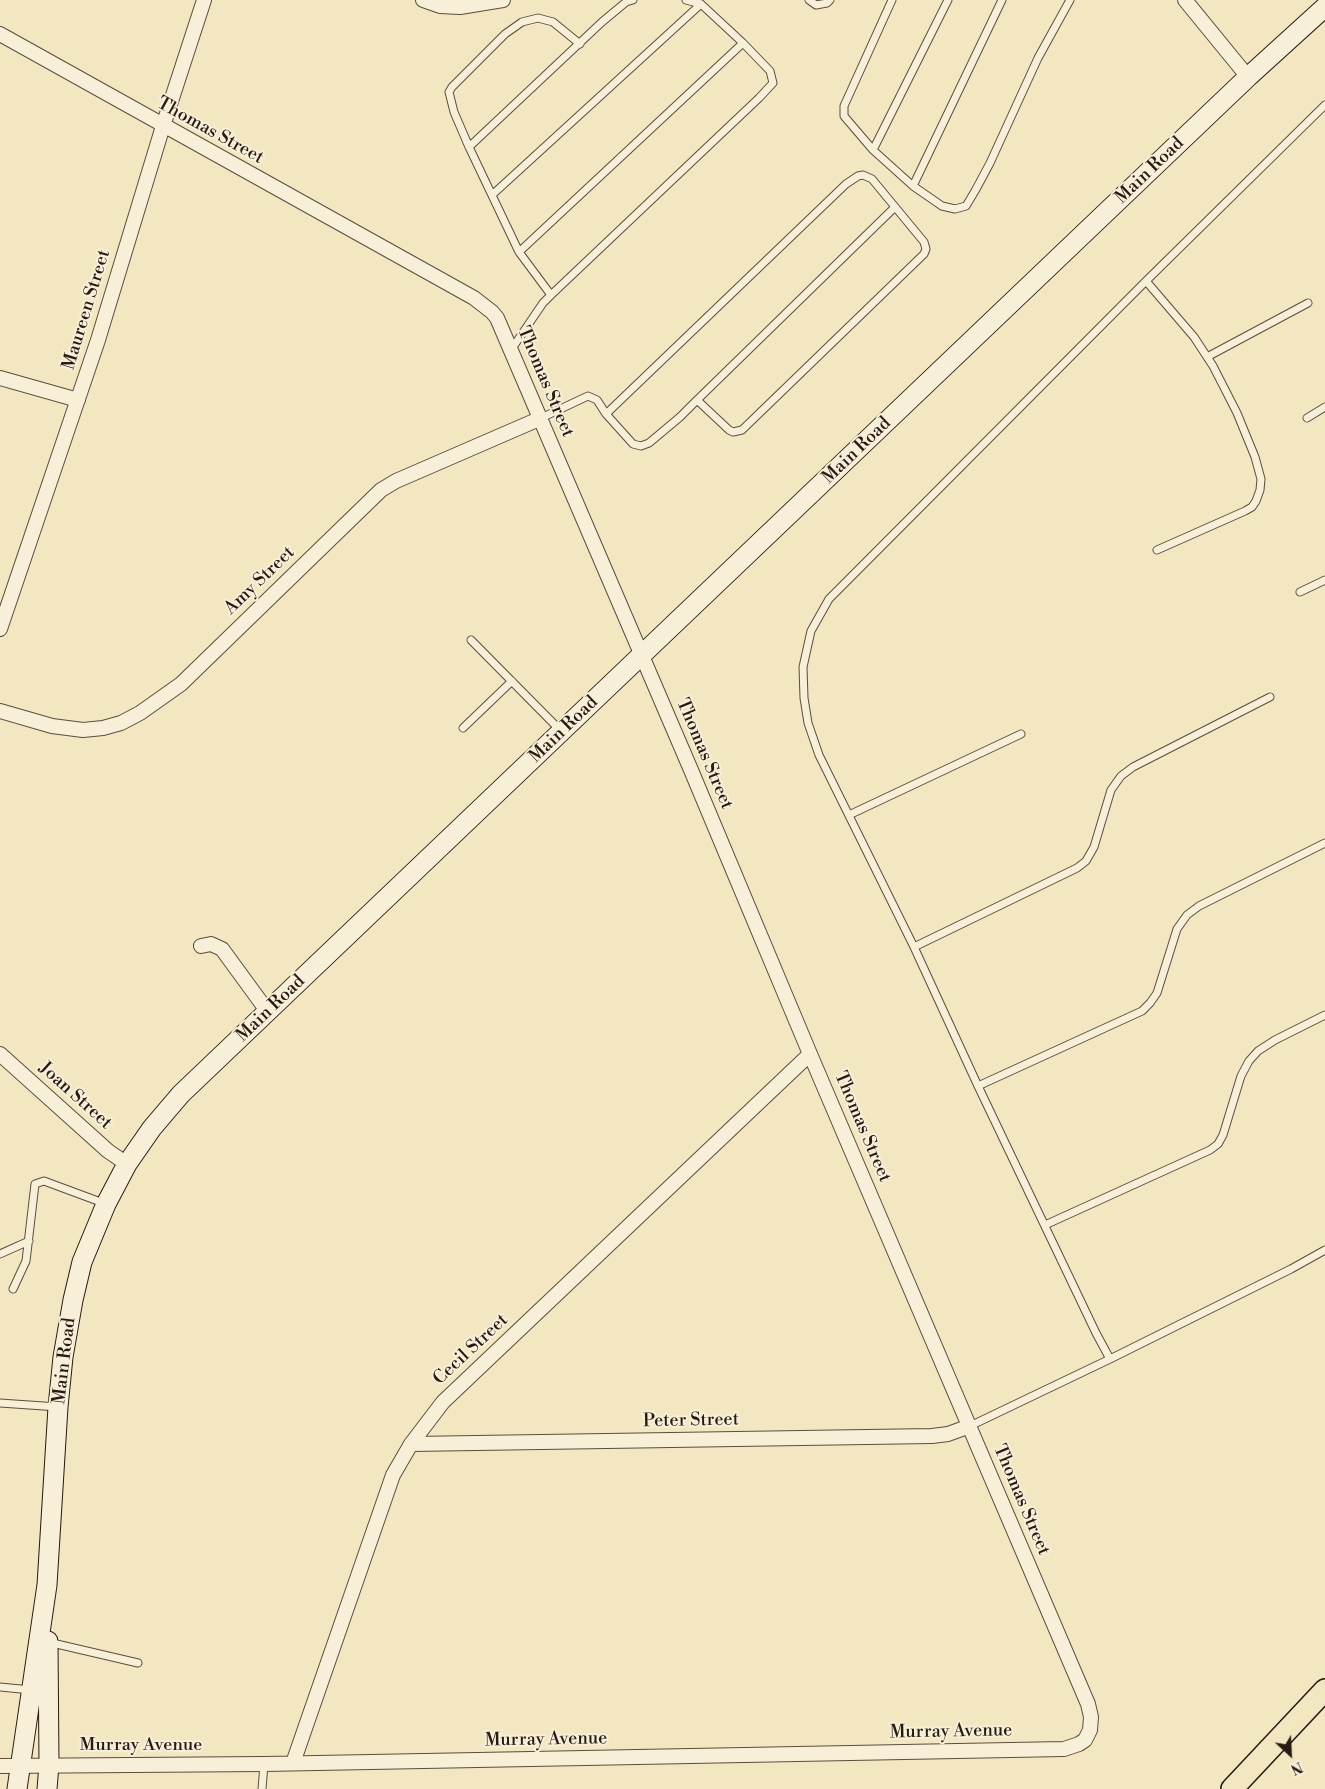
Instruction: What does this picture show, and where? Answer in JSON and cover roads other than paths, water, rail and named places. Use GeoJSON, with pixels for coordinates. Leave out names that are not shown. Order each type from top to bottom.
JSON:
{"type":"FeatureCollection","features":[{"type":"Feature","properties":{"kind":"main road","name":"Main Road"},"geometry":{"type":"LineString","coordinates":[[47,1789],[49,1765],[47,1585],[63,1357],[82,1262],[106,1204],[127,1164],[152,1128],[181,1094],[1248,77],[1325,7]]}},
{"type":"Feature","properties":{"kind":"main road","name":"Main Road"},"geometry":{"type":"LineString","coordinates":[[17,1789],[47,1585]]}},
{"type":"Feature","properties":{"kind":"main road"},"geometry":{"type":"LineString","coordinates":[[1232,1789],[1325,1690]]}},
{"type":"Feature","properties":{"kind":"street","name":"Maureen Street"},"geometry":{"type":"LineString","coordinates":[[0,629],[78,400],[204,0]]}},
{"type":"Feature","properties":{"kind":"street"},"geometry":{"type":"LineString","coordinates":[[422,0],[440,6],[460,7],[503,0]]}},
{"type":"Feature","properties":{"kind":"street"},"geometry":{"type":"LineString","coordinates":[[1185,0],[1248,77]]}},
{"type":"Feature","properties":{"kind":"street","name":"Thomas Street"},"geometry":{"type":"LineString","coordinates":[[0,34],[474,298],[497,318],[1090,1708],[1091,1721],[1088,1734]]}},
{"type":"Feature","properties":{"kind":"street"},"geometry":{"type":"LineString","coordinates":[[0,378],[78,400]]}},
{"type":"Feature","properties":{"kind":"street","name":"Amy Street"},"geometry":{"type":"LineString","coordinates":[[0,711],[52,726],[83,730],[103,728],[121,723],[140,713],[181,684],[381,490],[396,481],[539,419]]}},
{"type":"Feature","properties":{"kind":"street"},"geometry":{"type":"LineString","coordinates":[[200,946],[211,944],[222,949],[268,1012]]}},
{"type":"Feature","properties":{"kind":"street","name":"Joan Street"},"geometry":{"type":"LineString","coordinates":[[0,1054],[108,1151],[127,1164]]}},
{"type":"Feature","properties":{"kind":"street","name":"Cecil Street"},"geometry":{"type":"LineString","coordinates":[[293,1763],[393,1475],[411,1444],[443,1402],[810,1054]]}},
{"type":"Feature","properties":{"kind":"street","name":"Peter Street"},"geometry":{"type":"LineString","coordinates":[[411,1444],[932,1436],[948,1434],[970,1426]]}},
{"type":"Feature","properties":{"kind":"street","name":"Murray Avenue"},"geometry":{"type":"LineString","coordinates":[[0,1766],[264,1764],[1064,1749],[1079,1744],[1085,1740],[1088,1734]]}},
{"type":"Feature","properties":{"kind":"lane"},"geometry":{"type":"LineString","coordinates":[[469,147],[602,22],[626,2],[633,0]]}},
{"type":"Feature","properties":{"kind":"lane"},"geometry":{"type":"LineString","coordinates":[[511,350],[543,303],[769,88],[772,83],[770,71],[743,44],[701,4],[686,0]]}},
{"type":"Feature","properties":{"kind":"lane"},"geometry":{"type":"LineString","coordinates":[[809,0],[816,5],[827,3],[830,0]]}},
{"type":"Feature","properties":{"kind":"lane"},"geometry":{"type":"LineString","coordinates":[[892,0],[844,109],[845,120],[873,150],[913,186],[942,206],[950,209],[960,208],[969,202],[990,163],[1038,58],[1070,0]]}},
{"type":"Feature","properties":{"kind":"lane"},"geometry":{"type":"LineString","coordinates":[[873,150],[948,0]]}},
{"type":"Feature","properties":{"kind":"lane"},"geometry":{"type":"LineString","coordinates":[[913,186],[1002,0]]}},
{"type":"Feature","properties":{"kind":"lane"},"geometry":{"type":"LineString","coordinates":[[492,195],[701,4]]}},
{"type":"Feature","properties":{"kind":"lane"},"geometry":{"type":"LineString","coordinates":[[551,295],[519,252],[469,147],[454,112],[449,92],[505,34],[522,22],[538,18],[552,22],[580,44]]}},
{"type":"Feature","properties":{"kind":"lane"},"geometry":{"type":"LineString","coordinates":[[519,252],[743,44]]}},
{"type":"Feature","properties":{"kind":"lane"},"geometry":{"type":"LineString","coordinates":[[1110,1359],[978,1086],[914,947],[819,755],[808,723],[804,698],[803,667],[806,645],[816,620],[829,599],[1146,281],[1325,106]]}},
{"type":"Feature","properties":{"kind":"lane"},"geometry":{"type":"LineString","coordinates":[[606,414],[851,179],[858,176],[868,176],[920,236],[926,245],[925,252],[745,428],[736,432],[729,430],[698,400]]}},
{"type":"Feature","properties":{"kind":"lane"},"geometry":{"type":"LineString","coordinates":[[539,419],[588,396],[597,400],[606,414],[633,444],[640,446],[649,443],[680,418],[894,208]]}},
{"type":"Feature","properties":{"kind":"lane"},"geometry":{"type":"LineString","coordinates":[[1146,281],[1194,337],[1207,357],[1237,413],[1255,457],[1261,479],[1260,490],[1252,507],[1157,550]]}},
{"type":"Feature","properties":{"kind":"lane"},"geometry":{"type":"LineString","coordinates":[[1207,357],[1308,303]]}},
{"type":"Feature","properties":{"kind":"lane"},"geometry":{"type":"LineString","coordinates":[[1307,418],[1325,407]]}},
{"type":"Feature","properties":{"kind":"lane"},"geometry":{"type":"LineString","coordinates":[[1300,592],[1325,580]]}},
{"type":"Feature","properties":{"kind":"lane"},"geometry":{"type":"LineString","coordinates":[[471,640],[562,732]]}},
{"type":"Feature","properties":{"kind":"lane"},"geometry":{"type":"LineString","coordinates":[[463,728],[512,681]]}},
{"type":"Feature","properties":{"kind":"lane"},"geometry":{"type":"LineString","coordinates":[[914,947],[1077,868],[1086,861],[1094,847],[1111,790],[1121,776],[1133,767],[1270,697]]}},
{"type":"Feature","properties":{"kind":"lane"},"geometry":{"type":"LineString","coordinates":[[849,815],[1020,734]]}},
{"type":"Feature","properties":{"kind":"lane"},"geometry":{"type":"LineString","coordinates":[[978,1086],[1142,1011],[1157,994],[1177,929],[1186,915],[1198,906],[1325,843]]}},
{"type":"Feature","properties":{"kind":"lane"},"geometry":{"type":"LineString","coordinates":[[1045,1225],[1210,1150],[1218,1144],[1223,1135],[1241,1076],[1249,1061],[1258,1051],[1275,1040],[1325,1015]]}},
{"type":"Feature","properties":{"kind":"lane"},"geometry":{"type":"LineString","coordinates":[[13,1289],[26,1261],[35,1184],[39,1181],[44,1181],[106,1204]]}},
{"type":"Feature","properties":{"kind":"lane"},"geometry":{"type":"LineString","coordinates":[[0,1254],[29,1241]]}},
{"type":"Feature","properties":{"kind":"lane"},"geometry":{"type":"LineString","coordinates":[[970,1426],[1110,1359],[1291,1269],[1325,1250]]}},
{"type":"Feature","properties":{"kind":"lane"},"geometry":{"type":"LineString","coordinates":[[0,1403],[58,1407]]}},
{"type":"Feature","properties":{"kind":"lane"},"geometry":{"type":"LineString","coordinates":[[48,1642],[138,1663]]}},
{"type":"Feature","properties":{"kind":"lane"},"geometry":{"type":"LineString","coordinates":[[0,1687],[31,1690]]}},
{"type":"Feature","properties":{"kind":"lane"},"geometry":{"type":"LineString","coordinates":[[262,1789],[264,1764]]}}]}
